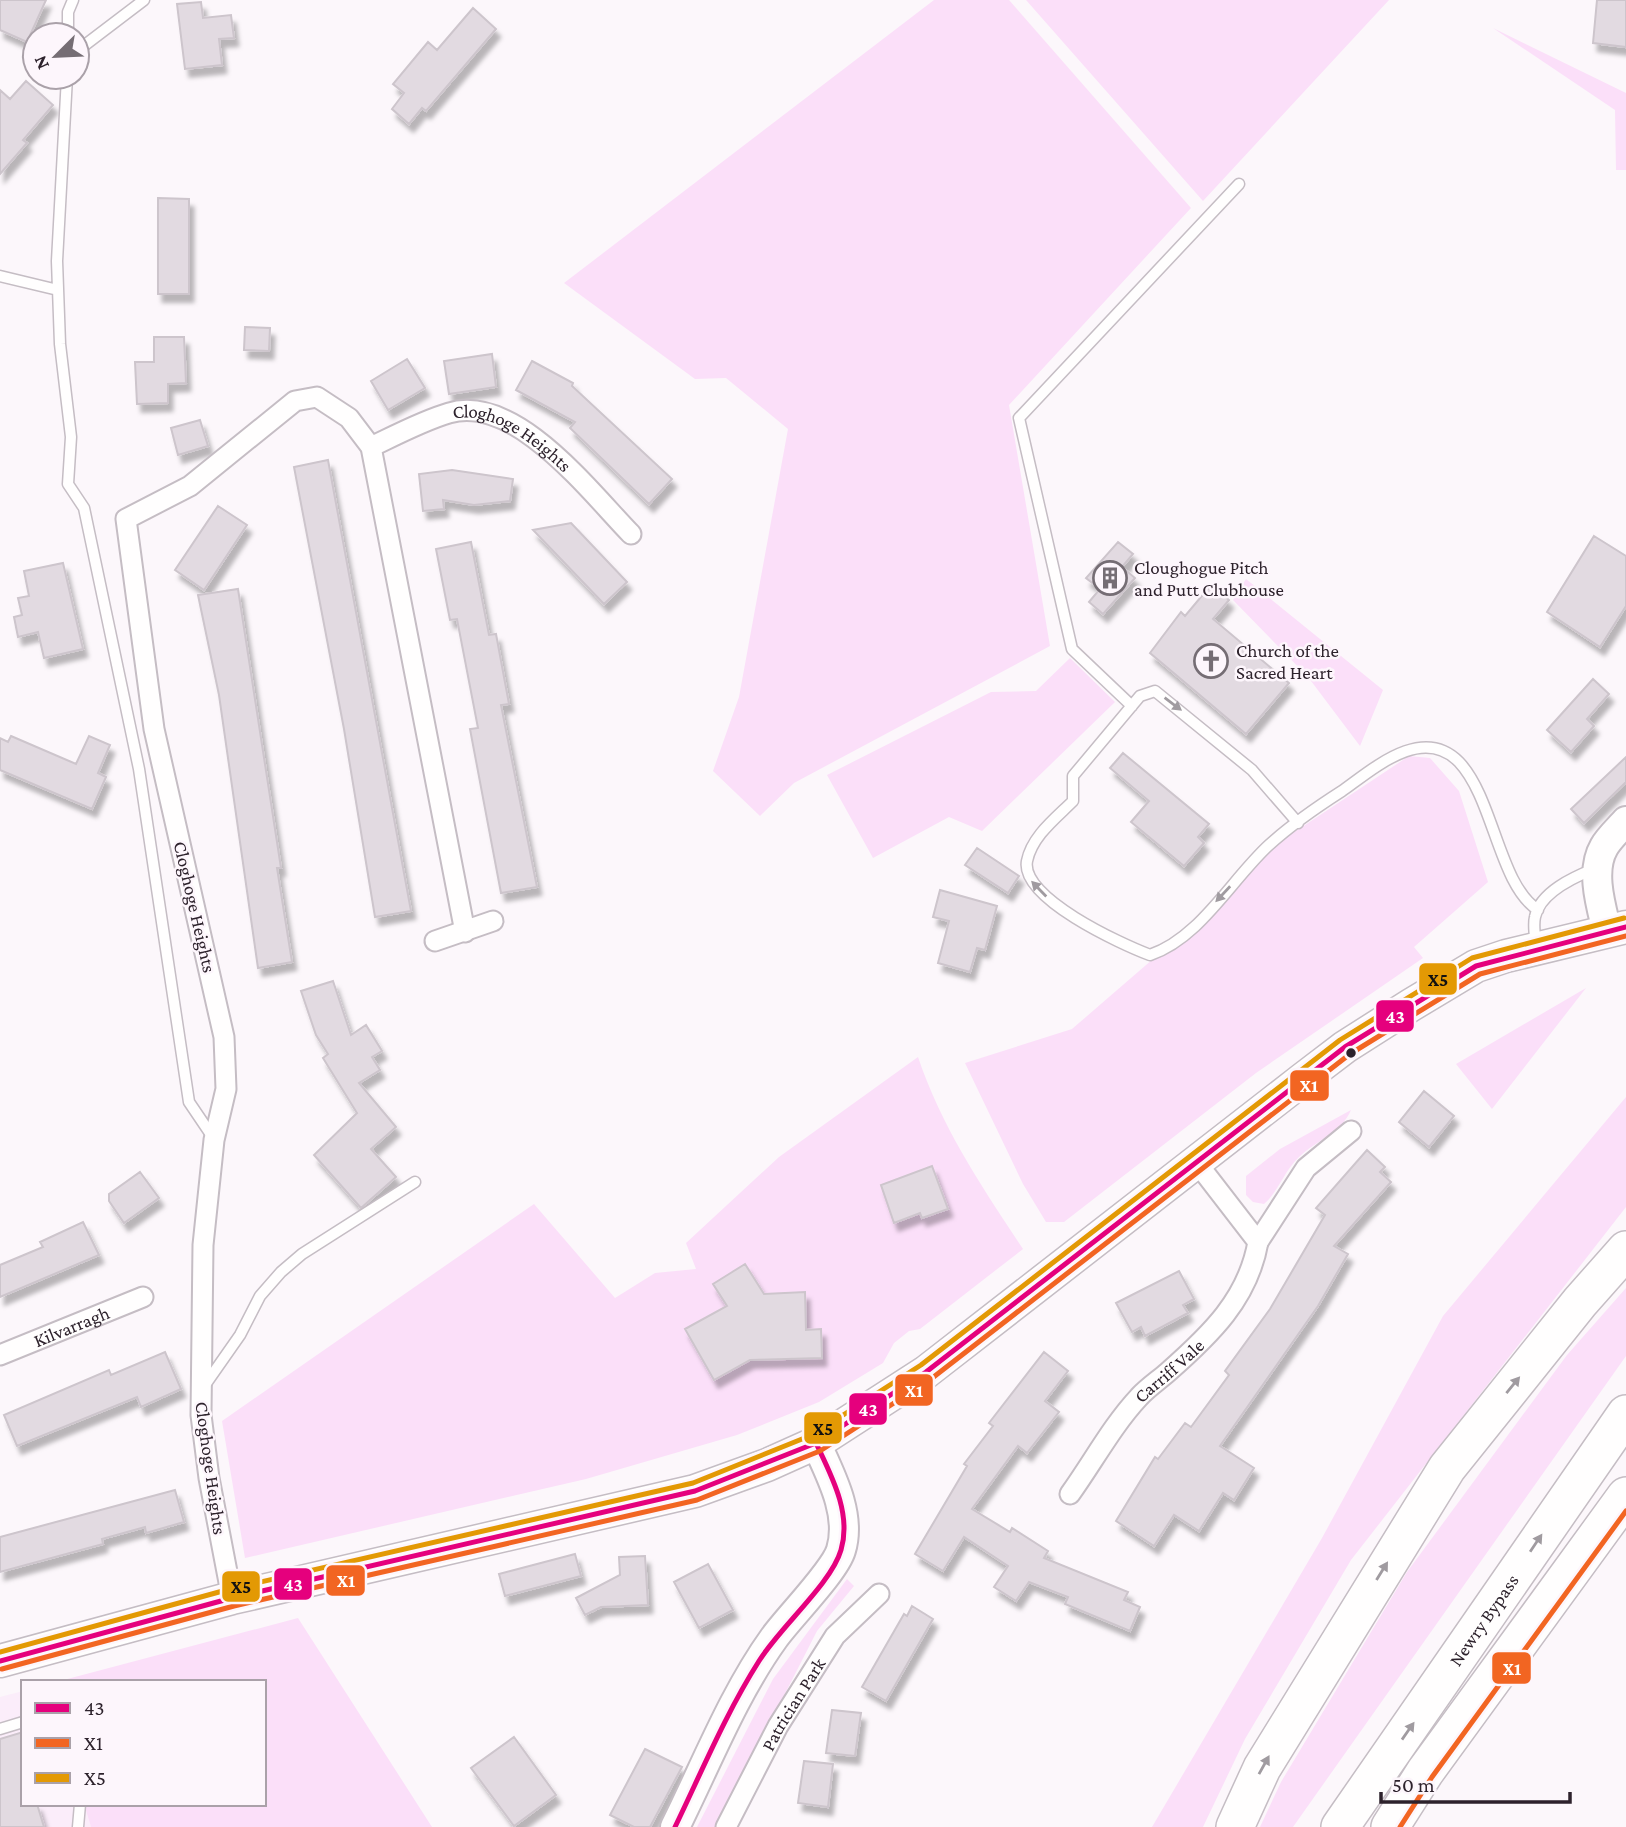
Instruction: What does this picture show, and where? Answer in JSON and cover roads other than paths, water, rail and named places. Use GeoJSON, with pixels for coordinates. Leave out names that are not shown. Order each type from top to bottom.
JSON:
{"type":"FeatureCollection","features":[{"type":"Feature","properties":{"kind":"highway"},"geometry":{"type":"LineString","coordinates":[[1235,1827],[1262,1768],[1447,1468],[1580,1302],[1626,1250]]}},
{"type":"Feature","properties":{"kind":"highway","name":"Newry Bypass"},"geometry":{"type":"LineString","coordinates":[[1340,1827],[1626,1414]]}},
{"type":"Feature","properties":{"kind":"highway","name":"Newry Bypass"},"geometry":{"type":"LineString","coordinates":[[1390,1827],[1425,1772],[1626,1496]]}},
{"type":"Feature","properties":{"kind":"main road"},"geometry":{"type":"LineString","coordinates":[[0,1661],[232,1598],[695,1491],[767,1465],[817,1443],[939,1363],[1303,1079],[1367,1033],[1476,966],[1616,929]]}},
{"type":"Feature","properties":{"kind":"street","name":"Cloghoge Heights"},"geometry":{"type":"LineString","coordinates":[[232,1598],[209,1478],[201,1391],[202,1245],[214,1140],[226,1089],[224,1037],[154,729],[125,519],[190,486],[295,401],[317,397],[349,418],[371,447],[465,932]]}},
{"type":"Feature","properties":{"kind":"street","name":"Cloghoge Heights"},"geometry":{"type":"LineString","coordinates":[[371,447],[451,412],[481,410],[509,419],[548,450],[631,534]]}},
{"type":"Feature","properties":{"kind":"street"},"geometry":{"type":"LineString","coordinates":[[1616,929],[1599,897],[1598,867],[1603,848],[1626,821]]}},
{"type":"Feature","properties":{"kind":"street"},"geometry":{"type":"LineString","coordinates":[[435,941],[493,920]]}},
{"type":"Feature","properties":{"kind":"street","name":"Carriff Vale"},"geometry":{"type":"LineString","coordinates":[[1070,1494],[1140,1396],[1207,1338],[1225,1318],[1243,1291],[1254,1264],[1258,1242],[1306,1168],[1352,1132]]}},
{"type":"Feature","properties":{"kind":"street"},"geometry":{"type":"LineString","coordinates":[[1197,1163],[1258,1242]]}},
{"type":"Feature","properties":{"kind":"street","name":"Kilvarragh"},"geometry":{"type":"LineString","coordinates":[[0,1355],[143,1297]]}},
{"type":"Feature","properties":{"kind":"street"},"geometry":{"type":"LineString","coordinates":[[676,1827],[746,1686],[773,1639],[841,1551],[844,1524],[838,1494],[817,1443]]}},
{"type":"Feature","properties":{"kind":"street","name":"Patrician Park"},"geometry":{"type":"LineString","coordinates":[[726,1827],[778,1726],[835,1636],[879,1594]]}},
{"type":"Feature","properties":{"kind":"lane"},"geometry":{"type":"LineString","coordinates":[[68,21],[73,0]]}},
{"type":"Feature","properties":{"kind":"lane"},"geometry":{"type":"LineString","coordinates":[[91,40],[145,0]]}},
{"type":"Feature","properties":{"kind":"lane"},"geometry":{"type":"LineString","coordinates":[[66,91],[58,290],[60,344],[71,437],[68,484],[84,508],[139,769],[189,1102],[214,1140]]}},
{"type":"Feature","properties":{"kind":"lane"},"geometry":{"type":"LineString","coordinates":[[1132,706],[1072,649],[1019,418],[1239,184]]}},
{"type":"Feature","properties":{"kind":"lane"},"geometry":{"type":"LineString","coordinates":[[0,276],[58,290]]}},
{"type":"Feature","properties":{"kind":"lane"},"geometry":{"type":"LineString","coordinates":[[1298,823],[1252,771],[1173,702],[1156,691],[1140,696],[1073,776],[1073,801],[1035,841],[1027,861],[1027,875],[1037,890],[1073,916],[1150,955],[1167,949],[1184,937],[1270,844],[1298,823],[1391,757],[1412,749],[1434,749],[1458,762],[1487,812],[1513,880],[1531,906],[1538,910]]}},
{"type":"Feature","properties":{"kind":"lane"},"geometry":{"type":"LineString","coordinates":[[1536,948],[1534,918],[1538,910],[1549,896],[1573,877],[1598,867]]}},
{"type":"Feature","properties":{"kind":"lane"},"geometry":{"type":"LineString","coordinates":[[201,1391],[240,1335],[260,1296],[281,1272],[302,1254],[415,1182]]}},
{"type":"Feature","properties":{"kind":"lane"},"geometry":{"type":"LineString","coordinates":[[0,1729],[21,1722]]}},
{"type":"Feature","properties":{"kind":"lane"},"geometry":{"type":"LineString","coordinates":[[78,1827],[80,1806]]}},
{"type":"Feature","properties":{"kind":"place","name":"Cloughogue Pitch and Putt Clubhouse"},"geometry":{"type":"Point","coordinates":[1110,578]}},
{"type":"Feature","properties":{"kind":"place","name":"Church of the Sacred Heart"},"geometry":{"type":"Point","coordinates":[1211,661]}}]}
